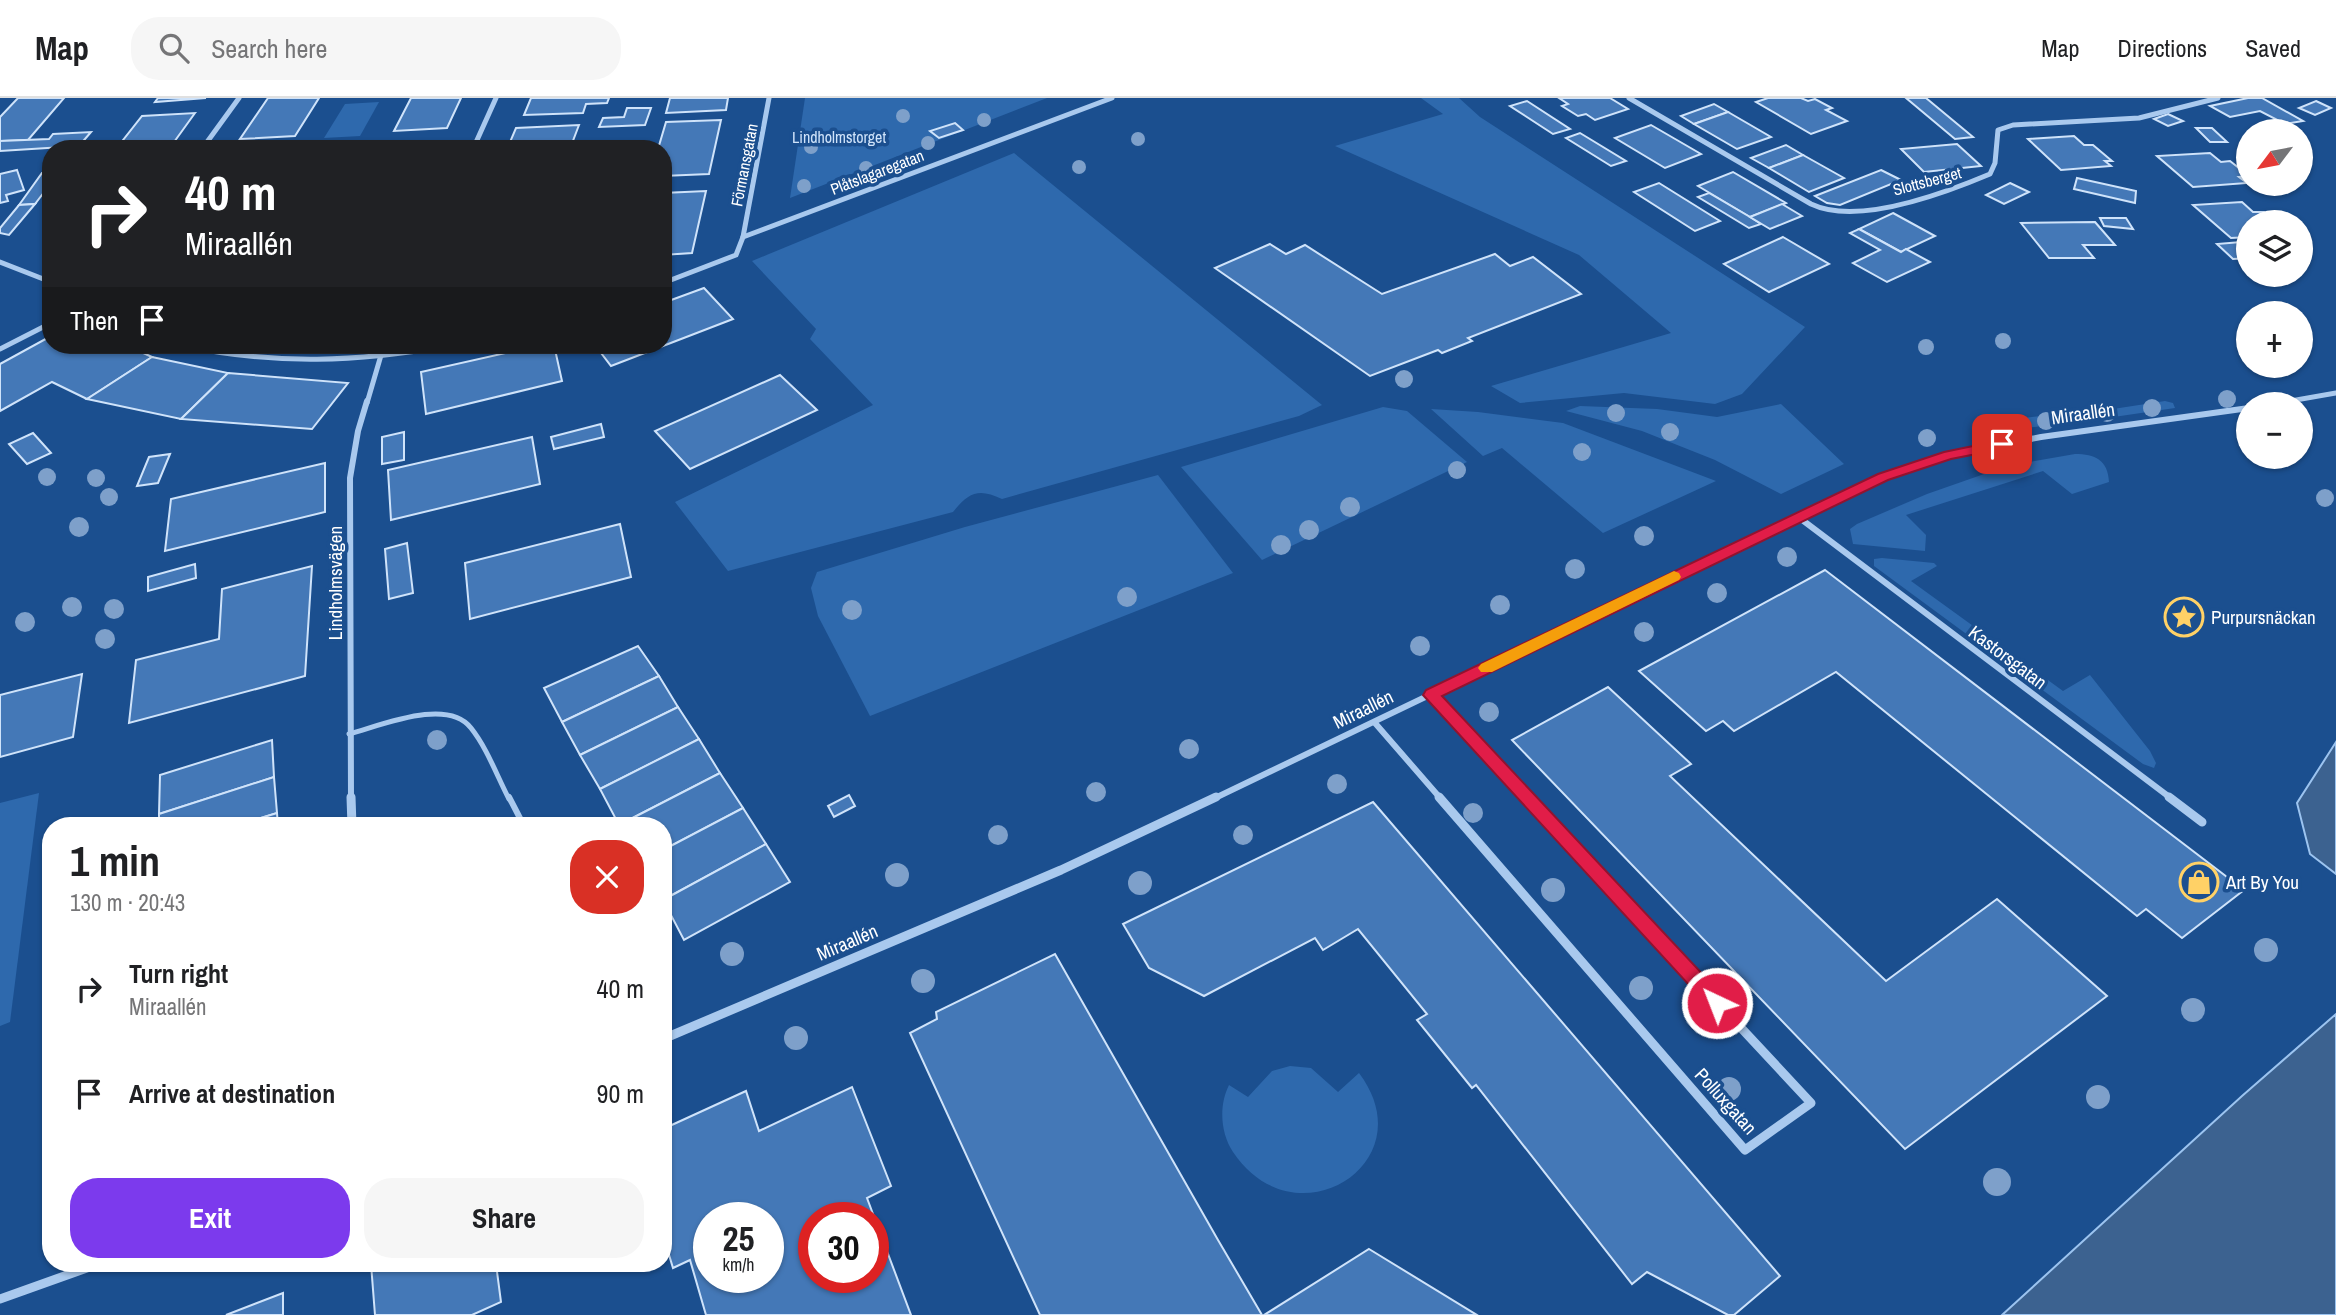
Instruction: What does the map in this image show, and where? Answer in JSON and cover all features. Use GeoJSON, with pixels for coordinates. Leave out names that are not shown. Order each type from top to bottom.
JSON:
{"type":"FeatureCollection","features":[{"type":"Feature","properties":{"kind":"street"},"geometry":{"type":"LineString","coordinates":[[209,140],[239,98]]}},
{"type":"Feature","properties":{"kind":"street"},"geometry":{"type":"LineString","coordinates":[[477,140],[496,98]]}},
{"type":"Feature","properties":{"kind":"street","name":"Förmansgatan"},"geometry":{"type":"LineString","coordinates":[[743,237],[769,98]]}},
{"type":"Feature","properties":{"kind":"street","name":"Plåtslagaregatan"},"geometry":{"type":"LineString","coordinates":[[672,279],[736,255],[743,237],[1112,98]]}},
{"type":"Feature","properties":{"kind":"street","name":"Slottsberget"},"geometry":{"type":"LineString","coordinates":[[1629,98],[1812,204],[1841,213],[1864,211],[1990,174],[1995,168],[1997,156],[1994,139],[1998,130],[2013,125],[2139,118],[2218,98]]}},
{"type":"Feature","properties":{"kind":"street"},"geometry":{"type":"LineString","coordinates":[[0,262],[42,278]]}},
{"type":"Feature","properties":{"kind":"street"},"geometry":{"type":"LineString","coordinates":[[0,349],[42,328]]}},
{"type":"Feature","properties":{"kind":"street"},"geometry":{"type":"LineString","coordinates":[[228,354],[260,360],[378,358],[402,354]]}},
{"type":"Feature","properties":{"kind":"street","name":"Lindholmsvägen"},"geometry":{"type":"LineString","coordinates":[[352,817],[349,734],[350,478],[358,431],[380,354]]}},
{"type":"Feature","properties":{"kind":"street"},"geometry":{"type":"LineString","coordinates":[[2313,397],[2336,393]]}},
{"type":"Feature","properties":{"kind":"street","name":"Miraallén"},"geometry":{"type":"LineString","coordinates":[[672,1035],[1061,870],[1375,723],[1797,516],[1883,477],[1949,455],[2041,437],[2236,410]]}},
{"type":"Feature","properties":{"kind":"street","name":"Kastorsgatan"},"geometry":{"type":"LineString","coordinates":[[1797,516],[2202,822]]}},
{"type":"Feature","properties":{"kind":"street","name":"Polluxgatan"},"geometry":{"type":"LineString","coordinates":[[1375,723],[1745,1150],[1811,1102],[1431,695]]}},
{"type":"Feature","properties":{"kind":"street"},"geometry":{"type":"LineString","coordinates":[[0,1299],[76,1272]]}},
{"type":"Feature","properties":{"kind":"lane"},"geometry":{"type":"LineString","coordinates":[[349,734],[427,713],[450,714],[470,726],[519,817]]}},
{"type":"Feature","properties":{"kind":"green space","name":"Lindholmstorget"},"geometry":{"type":"Polygon","coordinates":[[[805,98],[1047,98],[790,198],[805,98]]]}},
{"type":"Feature","properties":{"kind":"green space"},"geometry":{"type":"Polygon","coordinates":[[[1421,98],[1459,98],[1480,117],[1805,327],[1742,394],[1715,404],[1624,393],[1520,403],[1491,386],[1671,333],[1579,255],[1335,146],[1443,114],[1421,98]]]}},
{"type":"Feature","properties":{"kind":"green space"},"geometry":{"type":"Polygon","coordinates":[[[379,102],[360,136],[324,138],[345,104],[379,102]]]}},
{"type":"Feature","properties":{"kind":"green space"},"geometry":{"type":"Polygon","coordinates":[[[1014,153],[1322,405],[1299,416],[1002,499],[987,494],[975,494],[964,500],[953,512],[728,571],[675,502],[873,405],[810,339],[816,329],[752,261],[1014,153]]]}},
{"type":"Feature","properties":{"kind":"green space"},"geometry":{"type":"Polygon","coordinates":[[[2165,401],[2173,403],[2175,408],[2100,419],[2087,413],[2165,401]]]}},
{"type":"Feature","properties":{"kind":"green space"},"geometry":{"type":"Polygon","coordinates":[[[1781,404],[1844,464],[1781,494],[1715,460],[1642,431],[1566,411],[1580,406],[1657,409],[1717,417],[1781,404]]]}},
{"type":"Feature","properties":{"kind":"green space"},"geometry":{"type":"Polygon","coordinates":[[[1383,407],[1407,411],[1467,462],[1262,560],[1181,467],[1383,407]]]}},
{"type":"Feature","properties":{"kind":"green space"},"geometry":{"type":"Polygon","coordinates":[[[1431,409],[1563,423],[1716,481],[1603,533],[1502,448],[1483,456],[1431,409]]]}},
{"type":"Feature","properties":{"kind":"green space"},"geometry":{"type":"Polygon","coordinates":[[[2059,415],[2066,420],[2062,424],[1988,432],[1976,427],[1981,423],[2059,415]]]}},
{"type":"Feature","properties":{"kind":"green space"},"geometry":{"type":"Polygon","coordinates":[[[2075,454],[2089,455],[2103,463],[2109,482],[2072,494],[2043,471],[1906,515],[1926,535],[1925,551],[1853,544],[1850,529],[1857,524],[1927,494],[2012,465],[2075,454]]]}},
{"type":"Feature","properties":{"kind":"green space"},"geometry":{"type":"Polygon","coordinates":[[[1158,475],[1233,573],[870,716],[818,616],[811,588],[817,572],[965,527],[1158,475]]]}},
{"type":"Feature","properties":{"kind":"green space"},"geometry":{"type":"Polygon","coordinates":[[[1874,559],[1934,563],[1937,566],[1911,581],[2063,691],[2090,675],[2150,751],[2156,763],[2154,768],[2143,764],[1874,566],[1874,559]]]}},
{"type":"Feature","properties":{"kind":"green space"},"geometry":{"type":"Polygon","coordinates":[[[39,793],[10,1022],[0,1026],[0,803],[39,793]]]}},
{"type":"Feature","properties":{"kind":"green space"},"geometry":{"type":"Polygon","coordinates":[[[1290,1066],[1311,1068],[1338,1092],[1359,1073],[1376,1106],[1377,1136],[1365,1162],[1345,1181],[1318,1192],[1288,1192],[1259,1179],[1233,1152],[1223,1127],[1222,1110],[1229,1085],[1248,1097],[1272,1071],[1290,1066]]]}},
{"type":"Feature","properties":{"kind":"shaded area"},"geometry":{"type":"Polygon","coordinates":[[[2336,742],[2336,874],[2310,854],[2297,803],[2336,742]]]}},
{"type":"Feature","properties":{"kind":"shaded area"},"geometry":{"type":"Polygon","coordinates":[[[2336,1014],[2336,1315],[2002,1315],[2242,1096],[2336,1014]]]}},
{"type":"Feature","properties":{"kind":"building"},"geometry":{"type":"Polygon","coordinates":[[[18,98],[64,98],[28,140],[0,141],[0,117],[18,98]]]}},
{"type":"Feature","properties":{"kind":"building"},"geometry":{"type":"Polygon","coordinates":[[[158,98],[206,98],[155,102],[158,98]]]}},
{"type":"Feature","properties":{"kind":"building"},"geometry":{"type":"Polygon","coordinates":[[[268,98],[319,98],[295,136],[240,139],[268,98]]]}},
{"type":"Feature","properties":{"kind":"building"},"geometry":{"type":"Polygon","coordinates":[[[411,98],[461,98],[447,128],[394,131],[411,98]]]}},
{"type":"Feature","properties":{"kind":"building"},"geometry":{"type":"Polygon","coordinates":[[[531,98],[609,98],[607,103],[586,104],[583,113],[524,115],[531,98]]]}},
{"type":"Feature","properties":{"kind":"building"},"geometry":{"type":"Polygon","coordinates":[[[670,98],[728,98],[726,110],[666,113],[670,98]]]}},
{"type":"Feature","properties":{"kind":"building"},"geometry":{"type":"Polygon","coordinates":[[[1559,98],[1610,98],[1628,109],[1595,120],[1586,114],[1578,116],[1562,106],[1568,104],[1559,98]]]}},
{"type":"Feature","properties":{"kind":"building"},"geometry":{"type":"Polygon","coordinates":[[[1768,98],[1801,98],[1808,101],[1815,99],[1832,108],[1826,110],[1847,121],[1811,134],[1756,102],[1768,98]]]}},
{"type":"Feature","properties":{"kind":"building"},"geometry":{"type":"Polygon","coordinates":[[[1906,98],[1926,98],[1973,137],[1955,139],[1906,98]]]}},
{"type":"Feature","properties":{"kind":"building"},"geometry":{"type":"Polygon","coordinates":[[[2248,98],[2262,98],[2299,119],[2275,119],[2260,111],[2230,117],[2210,106],[2248,98]]]}},
{"type":"Feature","properties":{"kind":"building"},"geometry":{"type":"Polygon","coordinates":[[[1527,101],[1570,129],[1553,134],[1510,106],[1527,101]]]}},
{"type":"Feature","properties":{"kind":"building"},"geometry":{"type":"Polygon","coordinates":[[[2316,101],[2331,108],[2315,115],[2299,108],[2316,101]]]}},
{"type":"Feature","properties":{"kind":"building"},"geometry":{"type":"Polygon","coordinates":[[[1714,104],[1728,112],[1694,124],[1681,116],[1714,104]]]}},
{"type":"Feature","properties":{"kind":"building"},"geometry":{"type":"Polygon","coordinates":[[[627,108],[651,108],[645,125],[599,127],[603,118],[624,117],[627,108]]]}},
{"type":"Feature","properties":{"kind":"building"},"geometry":{"type":"Polygon","coordinates":[[[1728,112],[1771,137],[1737,149],[1694,124],[1728,112]]]}},
{"type":"Feature","properties":{"kind":"building"},"geometry":{"type":"Polygon","coordinates":[[[195,113],[176,140],[123,140],[142,116],[195,113]]]}},
{"type":"Feature","properties":{"kind":"building"},"geometry":{"type":"Polygon","coordinates":[[[2168,114],[2183,121],[2168,126],[2154,119],[2168,114]]]}},
{"type":"Feature","properties":{"kind":"building"},"geometry":{"type":"Polygon","coordinates":[[[721,120],[709,174],[672,176],[672,140],[661,140],[666,122],[721,120]]]}},
{"type":"Feature","properties":{"kind":"building"},"geometry":{"type":"Polygon","coordinates":[[[955,123],[963,130],[939,138],[930,131],[955,123]]]}},
{"type":"Feature","properties":{"kind":"building"},"geometry":{"type":"Polygon","coordinates":[[[579,125],[573,140],[511,140],[516,128],[579,125]]]}},
{"type":"Feature","properties":{"kind":"building"},"geometry":{"type":"Polygon","coordinates":[[[1651,125],[1701,154],[1665,168],[1615,138],[1651,125]]]}},
{"type":"Feature","properties":{"kind":"building"},"geometry":{"type":"Polygon","coordinates":[[[2196,128],[2212,128],[2227,142],[2210,142],[2196,128]]]}},
{"type":"Feature","properties":{"kind":"building"},"geometry":{"type":"Polygon","coordinates":[[[91,132],[84,140],[42,140],[42,148],[0,151],[0,141],[49,139],[53,134],[91,132]]]}},
{"type":"Feature","properties":{"kind":"building"},"geometry":{"type":"Polygon","coordinates":[[[1580,133],[1626,161],[1611,166],[1566,138],[1580,133]]]}},
{"type":"Feature","properties":{"kind":"building"},"geometry":{"type":"Polygon","coordinates":[[[2074,136],[2084,145],[2093,145],[2112,161],[2105,161],[2111,166],[2061,170],[2028,139],[2074,136]]]}},
{"type":"Feature","properties":{"kind":"building"},"geometry":{"type":"Polygon","coordinates":[[[1957,144],[1981,166],[1924,172],[1901,149],[1957,144]]]}},
{"type":"Feature","properties":{"kind":"building"},"geometry":{"type":"Polygon","coordinates":[[[1786,145],[1803,155],[1769,168],[1751,158],[1786,145]]]}},
{"type":"Feature","properties":{"kind":"building"},"geometry":{"type":"Polygon","coordinates":[[[2210,153],[2221,162],[2230,161],[2236,166],[2236,184],[2193,187],[2157,156],[2210,153]]]}},
{"type":"Feature","properties":{"kind":"building"},"geometry":{"type":"Polygon","coordinates":[[[1803,155],[1844,178],[1809,192],[1769,168],[1803,155]]]}},
{"type":"Feature","properties":{"kind":"building"},"geometry":{"type":"Polygon","coordinates":[[[17,170],[24,190],[6,195],[8,201],[0,203],[0,174],[17,170]]]}},
{"type":"Feature","properties":{"kind":"building"},"geometry":{"type":"Polygon","coordinates":[[[1881,170],[1901,180],[1840,205],[1827,203],[1815,196],[1881,170]]]}},
{"type":"Feature","properties":{"kind":"building"},"geometry":{"type":"Polygon","coordinates":[[[1733,172],[1786,203],[1750,217],[1698,186],[1733,172]]]}},
{"type":"Feature","properties":{"kind":"building"},"geometry":{"type":"Polygon","coordinates":[[[42,173],[42,195],[35,204],[19,205],[42,173]]]}},
{"type":"Feature","properties":{"kind":"building"},"geometry":{"type":"Polygon","coordinates":[[[2077,178],[2136,191],[2135,203],[2074,189],[2077,178]]]}},
{"type":"Feature","properties":{"kind":"building"},"geometry":{"type":"Polygon","coordinates":[[[1659,183],[1720,221],[1695,231],[1634,192],[1659,183]]]}},
{"type":"Feature","properties":{"kind":"building"},"geometry":{"type":"Polygon","coordinates":[[[2010,183],[2029,192],[2004,204],[1986,195],[2010,183]]]}},
{"type":"Feature","properties":{"kind":"building"},"geometry":{"type":"Polygon","coordinates":[[[706,191],[692,253],[672,254],[672,193],[706,191]]]}},
{"type":"Feature","properties":{"kind":"building"},"geometry":{"type":"Polygon","coordinates":[[[1709,193],[1761,224],[1749,228],[1698,197],[1709,193]]]}},
{"type":"Feature","properties":{"kind":"building"},"geometry":{"type":"Polygon","coordinates":[[[2242,202],[2251,210],[2236,210],[2236,238],[2231,238],[2193,205],[2242,202]]]}},
{"type":"Feature","properties":{"kind":"building"},"geometry":{"type":"Polygon","coordinates":[[[35,204],[9,235],[0,233],[0,228],[19,205],[35,204]]]}},
{"type":"Feature","properties":{"kind":"building"},"geometry":{"type":"Polygon","coordinates":[[[1782,204],[1802,216],[1770,229],[1750,217],[1782,204]]]}},
{"type":"Feature","properties":{"kind":"building"},"geometry":{"type":"Polygon","coordinates":[[[1893,213],[1935,236],[1901,252],[1859,229],[1893,213]]]}},
{"type":"Feature","properties":{"kind":"building"},"geometry":{"type":"Polygon","coordinates":[[[2100,218],[2126,218],[2133,229],[2104,226],[2100,218]]]}},
{"type":"Feature","properties":{"kind":"building"},"geometry":{"type":"Polygon","coordinates":[[[2095,222],[2115,245],[2083,245],[2094,258],[2049,258],[2021,223],[2095,222]]]}},
{"type":"Feature","properties":{"kind":"building"},"geometry":{"type":"Polygon","coordinates":[[[1859,229],[1901,252],[1906,249],[1930,262],[1887,282],[1853,263],[1880,250],[1850,233],[1859,229]]]}},
{"type":"Feature","properties":{"kind":"building"},"geometry":{"type":"Polygon","coordinates":[[[1783,237],[1829,264],[1769,292],[1724,264],[1783,237]]]}},
{"type":"Feature","properties":{"kind":"building"},"geometry":{"type":"Polygon","coordinates":[[[2236,242],[2236,259],[2233,259],[2217,244],[2236,242]]]}},
{"type":"Feature","properties":{"kind":"building"},"geometry":{"type":"Polygon","coordinates":[[[1270,244],[1286,254],[1305,245],[1382,294],[1495,254],[1510,266],[1533,257],[1581,294],[1468,338],[1472,341],[1442,353],[1438,350],[1370,376],[1215,268],[1270,244]]]}},
{"type":"Feature","properties":{"kind":"building"},"geometry":{"type":"Polygon","coordinates":[[[704,288],[733,319],[672,342],[672,300],[704,288]]]}},
{"type":"Feature","properties":{"kind":"building"},"geometry":{"type":"Polygon","coordinates":[[[42,341],[42,354],[146,354],[152,357],[87,399],[52,382],[0,411],[0,364],[42,341]]]}},
{"type":"Feature","properties":{"kind":"building"},"geometry":{"type":"Polygon","coordinates":[[[501,354],[556,354],[562,381],[426,414],[421,372],[501,354]]]}},
{"type":"Feature","properties":{"kind":"building"},"geometry":{"type":"Polygon","coordinates":[[[602,354],[642,354],[611,366],[602,354]]]}},
{"type":"Feature","properties":{"kind":"building"},"geometry":{"type":"Polygon","coordinates":[[[152,357],[228,373],[181,419],[87,399],[152,357]]]}},
{"type":"Feature","properties":{"kind":"building"},"geometry":{"type":"Polygon","coordinates":[[[228,373],[348,383],[312,429],[181,419],[228,373]]]}},
{"type":"Feature","properties":{"kind":"building"},"geometry":{"type":"Polygon","coordinates":[[[780,375],[817,410],[690,469],[655,431],[780,375]]]}},
{"type":"Feature","properties":{"kind":"building"},"geometry":{"type":"Polygon","coordinates":[[[601,424],[604,437],[554,449],[551,437],[601,424]]]}},
{"type":"Feature","properties":{"kind":"building"},"geometry":{"type":"Polygon","coordinates":[[[404,432],[404,460],[382,464],[382,437],[404,432]]]}},
{"type":"Feature","properties":{"kind":"building"},"geometry":{"type":"Polygon","coordinates":[[[33,433],[51,453],[27,464],[9,444],[33,433]]]}},
{"type":"Feature","properties":{"kind":"building"},"geometry":{"type":"Polygon","coordinates":[[[532,437],[540,484],[391,520],[388,470],[532,437]]]}},
{"type":"Feature","properties":{"kind":"building"},"geometry":{"type":"Polygon","coordinates":[[[170,454],[158,483],[137,486],[149,457],[170,454]]]}},
{"type":"Feature","properties":{"kind":"building"},"geometry":{"type":"Polygon","coordinates":[[[325,463],[325,512],[165,551],[171,499],[325,463]]]}},
{"type":"Feature","properties":{"kind":"building"},"geometry":{"type":"Polygon","coordinates":[[[620,524],[631,577],[470,619],[465,563],[620,524]]]}},
{"type":"Feature","properties":{"kind":"building"},"geometry":{"type":"Polygon","coordinates":[[[407,543],[413,593],[389,599],[385,549],[407,543]]]}},
{"type":"Feature","properties":{"kind":"building"},"geometry":{"type":"Polygon","coordinates":[[[195,564],[196,578],[148,591],[148,577],[195,564]]]}},
{"type":"Feature","properties":{"kind":"building"},"geometry":{"type":"Polygon","coordinates":[[[312,566],[305,676],[129,723],[136,660],[219,639],[222,589],[312,566]]]}},
{"type":"Feature","properties":{"kind":"building"},"geometry":{"type":"Polygon","coordinates":[[[1825,570],[2244,890],[2182,938],[2146,909],[2137,916],[1836,672],[1734,731],[1723,721],[1706,731],[1639,671],[1825,570]]]}},
{"type":"Feature","properties":{"kind":"building"},"geometry":{"type":"Polygon","coordinates":[[[638,646],[659,676],[562,722],[544,688],[638,646]]]}},
{"type":"Feature","properties":{"kind":"building"},"geometry":{"type":"Polygon","coordinates":[[[82,674],[73,737],[0,757],[0,695],[82,674]]]}},
{"type":"Feature","properties":{"kind":"building"},"geometry":{"type":"Polygon","coordinates":[[[659,676],[678,707],[580,755],[562,722],[659,676]]]}},
{"type":"Feature","properties":{"kind":"building"},"geometry":{"type":"Polygon","coordinates":[[[1608,687],[1691,764],[1670,776],[1886,981],[1997,899],[2107,996],[1905,1149],[1512,740],[1608,687]]]}},
{"type":"Feature","properties":{"kind":"building"},"geometry":{"type":"Polygon","coordinates":[[[678,707],[699,739],[600,789],[580,755],[678,707]]]}},
{"type":"Feature","properties":{"kind":"building"},"geometry":{"type":"Polygon","coordinates":[[[699,739],[720,773],[635,817],[615,817],[600,789],[699,739]]]}},
{"type":"Feature","properties":{"kind":"building"},"geometry":{"type":"Polygon","coordinates":[[[272,740],[274,777],[159,814],[160,775],[272,740]]]}},
{"type":"Feature","properties":{"kind":"building"},"geometry":{"type":"Polygon","coordinates":[[[720,773],[743,808],[672,845],[672,817],[635,817],[720,773]]]}},
{"type":"Feature","properties":{"kind":"building"},"geometry":{"type":"Polygon","coordinates":[[[274,777],[277,813],[264,817],[159,817],[159,814],[274,777]]]}},
{"type":"Feature","properties":{"kind":"building"},"geometry":{"type":"Polygon","coordinates":[[[849,795],[855,806],[834,817],[828,806],[849,795]]]}},
{"type":"Feature","properties":{"kind":"building"},"geometry":{"type":"Polygon","coordinates":[[[1373,802],[1780,1276],[1734,1315],[1728,1315],[1647,1272],[1632,1284],[1476,1085],[1472,1088],[1417,1020],[1427,1014],[1358,929],[1323,950],[1315,938],[1204,996],[1149,968],[1123,924],[1373,802]]]}},
{"type":"Feature","properties":{"kind":"building"},"geometry":{"type":"Polygon","coordinates":[[[743,808],[766,844],[672,895],[672,845],[743,808]]]}},
{"type":"Feature","properties":{"kind":"building"},"geometry":{"type":"Polygon","coordinates":[[[766,844],[790,882],[684,940],[672,917],[672,895],[766,844]]]}},
{"type":"Feature","properties":{"kind":"building"},"geometry":{"type":"Polygon","coordinates":[[[1055,954],[1262,1315],[1040,1315],[910,1033],[937,1019],[936,1012],[1055,954]]]}},
{"type":"Feature","properties":{"kind":"building"},"geometry":{"type":"Polygon","coordinates":[[[852,1087],[891,1186],[867,1198],[869,1202],[798,1202],[798,1293],[889,1293],[889,1256],[911,1315],[706,1315],[700,1293],[784,1293],[784,1202],[693,1202],[693,1270],[690,1260],[673,1268],[672,1125],[746,1091],[759,1131],[852,1087]]]}},
{"type":"Feature","properties":{"kind":"building"},"geometry":{"type":"Polygon","coordinates":[[[1369,1249],[1477,1315],[1264,1315],[1369,1249]]]}},
{"type":"Feature","properties":{"kind":"building"},"geometry":{"type":"Polygon","coordinates":[[[372,1272],[497,1272],[501,1302],[472,1315],[375,1315],[372,1272]]]}},
{"type":"Feature","properties":{"kind":"building"},"geometry":{"type":"Polygon","coordinates":[[[283,1293],[283,1315],[226,1315],[283,1293]]]}},
{"type":"Feature","properties":{"kind":"slow traffic"},"geometry":{"type":"LineString","coordinates":[[1486,668],[1674,577]]}},
{"type":"Feature","properties":{"kind":"place","name":"Purpursnäckan"},"geometry":{"type":"Point","coordinates":[2184,617]}},
{"type":"Feature","properties":{"kind":"place","name":"Art By You"},"geometry":{"type":"Point","coordinates":[2199,882]}},
{"type":"Feature","properties":{"kind":"route"},"geometry":{"type":"LineString","coordinates":[[1717,1003],[1431,695],[1797,516],[1883,477],[1949,455],[2002,444]]}}]}
